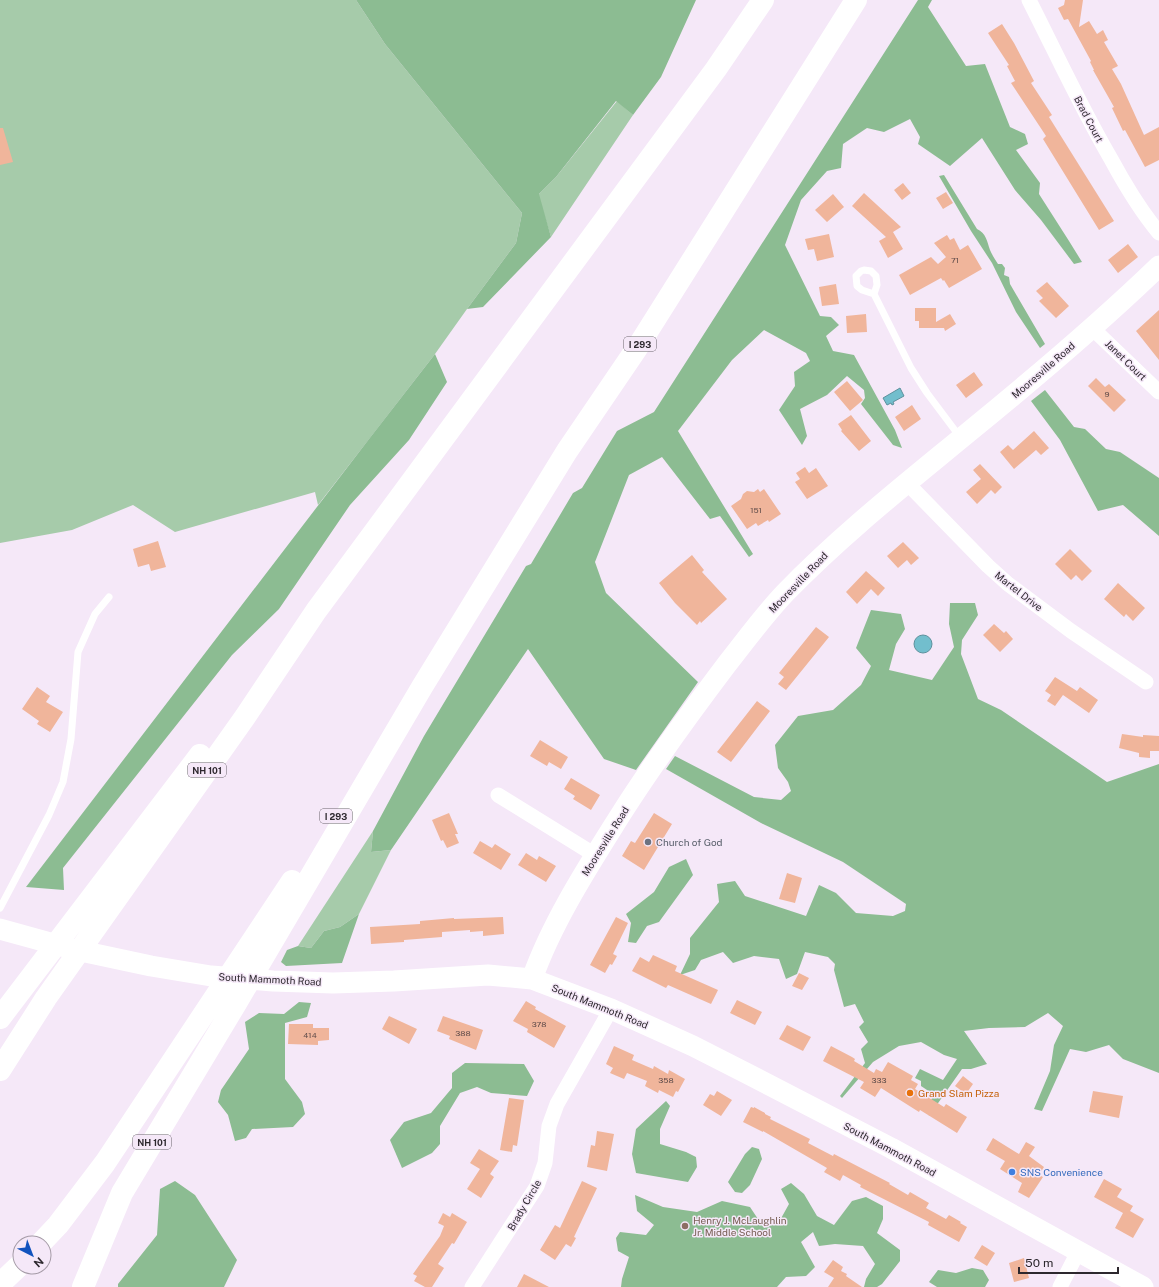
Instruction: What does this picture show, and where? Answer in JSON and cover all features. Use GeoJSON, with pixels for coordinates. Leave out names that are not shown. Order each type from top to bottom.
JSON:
{"type":"FeatureCollection","features":[{"type":"Feature","properties":{"kind":"highway"},"geometry":{"type":"LineString","coordinates":[[0,1018],[226,720],[316,610],[716,69],[763,0]]}},
{"type":"Feature","properties":{"kind":"highway","name":"I 293"},"geometry":{"type":"LineString","coordinates":[[422,687],[567,451],[637,348],[856,0]]}},
{"type":"Feature","properties":{"kind":"highway","name":"NH 101"},"geometry":{"type":"LineString","coordinates":[[0,1070],[46,998],[245,717],[316,610]]}},
{"type":"Feature","properties":{"kind":"highway","name":"NH 101"},"geometry":{"type":"LineString","coordinates":[[83,1287],[122,1193],[235,1005],[259,947],[422,687]]}},
{"type":"Feature","properties":{"kind":"highway"},"geometry":{"type":"LineString","coordinates":[[48,1235],[105,1163],[213,1002],[259,947]]}},
{"type":"Feature","properties":{"kind":"highway"},"geometry":{"type":"LineString","coordinates":[[0,1284],[12,1273]]}},
{"type":"Feature","properties":{"kind":"main road","name":"Mooresville Road"},"geometry":{"type":"LineString","coordinates":[[532,979],[541,953],[595,855],[644,778],[678,729],[760,622],[784,594],[842,538],[1092,328],[1159,266]]}},
{"type":"Feature","properties":{"kind":"main road","name":"South Mammoth Road"},"geometry":{"type":"LineString","coordinates":[[0,929],[76,950],[151,966],[211,976],[273,981],[333,983],[488,975],[532,979],[610,1008],[693,1046],[755,1077],[891,1148],[1143,1287]]}},
{"type":"Feature","properties":{"kind":"street","name":"Brad Court"},"geometry":{"type":"LineString","coordinates":[[1029,0],[1102,145],[1134,200],[1159,233]]}},
{"type":"Feature","properties":{"kind":"street","name":"Janet Court"},"geometry":{"type":"LineString","coordinates":[[1092,328],[1159,392]]}},
{"type":"Feature","properties":{"kind":"street","name":"Martel Drive"},"geometry":{"type":"LineString","coordinates":[[907,483],[988,566],[1008,584],[1071,631],[1146,682]]}},
{"type":"Feature","properties":{"kind":"street"},"geometry":{"type":"LineString","coordinates":[[498,796],[595,855]]}},
{"type":"Feature","properties":{"kind":"street","name":"Brady Circle"},"geometry":{"type":"LineString","coordinates":[[472,1287],[537,1186],[545,1163],[549,1126],[552,1115],[610,1008]]}},
{"type":"Feature","properties":{"kind":"street"},"geometry":{"type":"LineString","coordinates":[[1060,1287],[1078,1252]]}},
{"type":"Feature","properties":{"kind":"lane"},"geometry":{"type":"LineString","coordinates":[[874,294],[911,368],[927,393],[961,438]]}},
{"type":"Feature","properties":{"kind":"lane"},"geometry":{"type":"LineString","coordinates":[[0,908],[49,815],[63,782],[71,739],[78,652],[95,614],[109,597]]}},
{"type":"Feature","properties":{"kind":"green space"},"geometry":{"type":"Polygon","coordinates":[[[0,0],[356,0],[385,44],[522,213],[516,243],[435,354],[318,505],[315,492],[175,532],[133,505],[72,530],[0,543],[0,0]]]}},
{"type":"Feature","properties":{"kind":"green space"},"geometry":{"type":"Polygon","coordinates":[[[356,0],[696,0],[661,77],[633,115],[616,101],[556,177],[539,194],[551,237],[483,307],[467,309],[516,243],[522,213],[385,44],[356,0]]]}},
{"type":"Feature","properties":{"kind":"green space"},"geometry":{"type":"Polygon","coordinates":[[[918,0],[932,0],[928,7],[966,66],[985,64],[1010,127],[1025,134],[1028,144],[1016,150],[1040,183],[1039,194],[1082,262],[1074,264],[1041,220],[1015,190],[982,138],[950,166],[918,144],[920,137],[910,119],[884,132],[867,128],[843,144],[841,168],[827,171],[801,200],[785,245],[820,316],[831,317],[839,325],[826,336],[833,351],[854,355],[895,430],[902,448],[893,445],[861,404],[865,398],[864,390],[847,376],[827,395],[800,409],[807,436],[802,445],[779,410],[795,386],[794,372],[810,361],[806,353],[764,330],[732,360],[678,431],[753,554],[749,557],[720,516],[710,519],[662,457],[629,475],[595,562],[606,593],[698,682],[636,770],[604,759],[528,649],[391,850],[371,852],[373,831],[424,736],[526,566],[531,564],[573,493],[582,488],[617,431],[654,412],[918,0]]]}},
{"type":"Feature","properties":{"kind":"green space"},"geometry":{"type":"Polygon","coordinates":[[[617,101],[633,115],[551,237],[538,195],[556,177],[617,101]]]}},
{"type":"Feature","properties":{"kind":"green space"},"geometry":{"type":"Polygon","coordinates":[[[944,175],[977,229],[984,235],[998,264],[1002,264],[1005,268],[1004,275],[1009,277],[1010,284],[1045,344],[1040,348],[1016,312],[992,263],[971,231],[939,176],[944,175]]]}},
{"type":"Feature","properties":{"kind":"green space"},"geometry":{"type":"Polygon","coordinates":[[[435,354],[447,382],[409,440],[350,505],[279,609],[232,655],[63,868],[64,890],[26,887],[369,439],[435,354]]]}},
{"type":"Feature","properties":{"kind":"green space"},"geometry":{"type":"Polygon","coordinates":[[[1045,390],[1074,427],[1085,429],[1106,449],[1120,452],[1159,478],[1159,536],[1123,505],[1098,511],[1060,440],[1031,401],[1045,390]]]}},
{"type":"Feature","properties":{"kind":"green space"},"geometry":{"type":"Polygon","coordinates":[[[950,603],[975,603],[978,615],[962,640],[961,654],[978,699],[1001,710],[1107,782],[1159,764],[1159,1073],[1123,1059],[1109,1045],[1086,1052],[1070,1049],[1042,1111],[1034,1109],[1050,1071],[1054,1045],[1063,1026],[1048,1013],[1025,1027],[989,1028],[964,1031],[987,1064],[971,1069],[962,1069],[929,1116],[928,1111],[933,1094],[921,1086],[921,1081],[915,1078],[920,1069],[943,1080],[957,1059],[944,1055],[921,1042],[899,1046],[873,1062],[842,1098],[840,1096],[865,1063],[861,1049],[868,1042],[859,1027],[864,1022],[855,1004],[844,1007],[834,970],[835,964],[828,957],[805,952],[797,974],[786,979],[779,959],[754,956],[733,963],[723,952],[701,960],[695,970],[680,975],[690,954],[690,938],[719,902],[717,884],[735,881],[745,896],[806,916],[819,885],[836,893],[856,913],[893,916],[905,911],[906,904],[843,862],[761,823],[666,769],[675,756],[754,797],[781,800],[791,791],[788,782],[778,768],[775,745],[798,716],[833,710],[861,685],[871,666],[856,648],[871,610],[901,614],[905,629],[896,644],[889,670],[932,680],[954,647],[949,624],[950,603]]]}},
{"type":"Feature","properties":{"kind":"green space"},"geometry":{"type":"Polygon","coordinates":[[[373,831],[371,852],[391,850],[359,914],[340,927],[324,931],[311,948],[298,946],[373,831]]]}},
{"type":"Feature","properties":{"kind":"green space"},"geometry":{"type":"Polygon","coordinates":[[[686,859],[693,875],[659,922],[647,926],[636,943],[628,942],[631,923],[626,914],[654,892],[669,867],[686,859]]]}},
{"type":"Feature","properties":{"kind":"green space"},"geometry":{"type":"Polygon","coordinates":[[[359,914],[342,963],[286,966],[281,962],[287,950],[298,946],[311,948],[324,931],[340,927],[359,914]]]}},
{"type":"Feature","properties":{"kind":"green space"},"geometry":{"type":"Polygon","coordinates":[[[299,1002],[311,1003],[307,1017],[285,1023],[285,1079],[302,1102],[305,1114],[293,1127],[252,1129],[246,1138],[235,1141],[228,1115],[218,1102],[221,1090],[249,1049],[245,1022],[259,1013],[284,1014],[299,1002]]]}},
{"type":"Feature","properties":{"kind":"green space"},"geometry":{"type":"Polygon","coordinates":[[[465,1063],[524,1064],[534,1081],[527,1096],[491,1093],[477,1087],[460,1093],[440,1126],[440,1144],[432,1153],[402,1168],[390,1140],[404,1122],[431,1113],[452,1088],[452,1073],[465,1063]]]}},
{"type":"Feature","properties":{"kind":"green space"},"geometry":{"type":"Polygon","coordinates":[[[666,1101],[670,1106],[660,1129],[660,1144],[686,1152],[696,1157],[697,1167],[688,1182],[636,1173],[632,1154],[636,1129],[666,1101]]]}},
{"type":"Feature","properties":{"kind":"green space"},"geometry":{"type":"Polygon","coordinates":[[[752,1147],[759,1149],[762,1159],[750,1185],[742,1193],[735,1192],[728,1182],[745,1154],[752,1147]]]}},
{"type":"Feature","properties":{"kind":"green space"},"geometry":{"type":"Polygon","coordinates":[[[175,1181],[195,1195],[237,1260],[224,1287],[118,1287],[118,1284],[157,1235],[160,1189],[175,1181]]]}},
{"type":"Feature","properties":{"kind":"green space"},"geometry":{"type":"Polygon","coordinates":[[[791,1183],[804,1194],[817,1216],[834,1225],[852,1201],[866,1197],[883,1206],[883,1219],[877,1233],[900,1250],[900,1261],[882,1284],[877,1287],[864,1287],[866,1279],[875,1264],[863,1246],[835,1244],[819,1246],[813,1232],[801,1242],[815,1267],[806,1276],[786,1277],[777,1287],[621,1287],[629,1257],[618,1251],[616,1238],[620,1232],[646,1235],[654,1225],[637,1211],[635,1195],[663,1207],[697,1212],[722,1201],[750,1207],[764,1228],[779,1222],[789,1204],[781,1189],[791,1183]]]}},
{"type":"Feature","properties":{"kind":"green space"},"geometry":{"type":"Polygon","coordinates":[[[972,1268],[983,1270],[989,1280],[985,1287],[937,1287],[929,1282],[938,1270],[956,1273],[972,1268]]]}},
{"type":"Feature","properties":{"kind":"water"},"geometry":{"type":"Polygon","coordinates":[[[900,388],[904,396],[893,402],[894,404],[892,405],[891,403],[887,405],[883,398],[900,388]]]}},
{"type":"Feature","properties":{"kind":"water"},"geometry":{"type":"Polygon","coordinates":[[[923,635],[929,638],[932,644],[929,650],[923,653],[917,650],[914,644],[917,638],[923,635]]]}},
{"type":"Feature","properties":{"kind":"building"},"geometry":{"type":"Polygon","coordinates":[[[1065,0],[1083,0],[1079,27],[1089,21],[1097,34],[1103,30],[1108,40],[1104,42],[1118,66],[1112,69],[1121,84],[1144,135],[1159,127],[1159,160],[1145,167],[1125,130],[1123,131],[1112,108],[1114,107],[1093,70],[1091,61],[1068,19],[1064,20],[1058,8],[1064,5],[1065,0]]]}},
{"type":"Feature","properties":{"kind":"building"},"geometry":{"type":"Polygon","coordinates":[[[1002,24],[1034,81],[1031,83],[1052,115],[1049,117],[1114,221],[1099,230],[1043,139],[1046,136],[1011,83],[1015,81],[1007,66],[1009,65],[988,33],[1002,24]]]}},
{"type":"Feature","properties":{"kind":"building"},"geometry":{"type":"Polygon","coordinates":[[[0,128],[3,128],[13,162],[0,165],[0,128]]]}},
{"type":"Feature","properties":{"kind":"building"},"geometry":{"type":"Polygon","coordinates":[[[903,183],[911,193],[902,200],[894,190],[903,183]]]}},
{"type":"Feature","properties":{"kind":"building"},"geometry":{"type":"Polygon","coordinates":[[[946,192],[953,203],[943,209],[936,198],[946,192]]]}},
{"type":"Feature","properties":{"kind":"building"},"geometry":{"type":"Polygon","coordinates":[[[864,193],[901,227],[893,232],[903,249],[888,258],[879,241],[886,237],[852,206],[864,193]]]}},
{"type":"Feature","properties":{"kind":"building"},"geometry":{"type":"Polygon","coordinates":[[[833,194],[844,207],[827,222],[815,210],[833,194]]]}},
{"type":"Feature","properties":{"kind":"building"},"geometry":{"type":"Polygon","coordinates":[[[829,234],[834,257],[817,261],[814,249],[808,250],[805,239],[829,234]]]}},
{"type":"Feature","properties":{"kind":"building"},"geometry":{"type":"Polygon","coordinates":[[[947,235],[950,240],[954,238],[960,250],[968,245],[982,269],[949,288],[941,278],[910,295],[899,275],[931,257],[938,264],[946,257],[934,243],[947,235]]]}},
{"type":"Feature","properties":{"kind":"building"},"geometry":{"type":"Polygon","coordinates":[[[1128,244],[1138,257],[1118,273],[1108,260],[1128,244]]]}},
{"type":"Feature","properties":{"kind":"building"},"geometry":{"type":"Polygon","coordinates":[[[1047,282],[1069,306],[1056,318],[1039,301],[1043,298],[1036,291],[1047,282]]]}},
{"type":"Feature","properties":{"kind":"building"},"geometry":{"type":"Polygon","coordinates":[[[836,284],[839,304],[822,306],[819,287],[836,284]]]}},
{"type":"Feature","properties":{"kind":"building"},"geometry":{"type":"Polygon","coordinates":[[[915,308],[936,308],[936,322],[950,314],[956,324],[945,331],[944,328],[919,328],[919,321],[915,321],[915,308]]]}},
{"type":"Feature","properties":{"kind":"building"},"geometry":{"type":"Polygon","coordinates":[[[1159,310],[1159,360],[1136,331],[1159,310]]]}},
{"type":"Feature","properties":{"kind":"building"},"geometry":{"type":"Polygon","coordinates":[[[866,314],[867,332],[847,333],[846,316],[866,314]]]}},
{"type":"Feature","properties":{"kind":"building"},"geometry":{"type":"Polygon","coordinates":[[[974,372],[983,385],[966,398],[956,385],[974,372]]]}},
{"type":"Feature","properties":{"kind":"building"},"geometry":{"type":"Polygon","coordinates":[[[1096,378],[1105,387],[1109,384],[1126,400],[1114,412],[1088,386],[1096,378]]]}},
{"type":"Feature","properties":{"kind":"building"},"geometry":{"type":"Polygon","coordinates":[[[847,381],[863,400],[850,411],[834,392],[847,381]]]}},
{"type":"Feature","properties":{"kind":"building"},"geometry":{"type":"Polygon","coordinates":[[[912,405],[921,419],[904,431],[895,417],[912,405]]]}},
{"type":"Feature","properties":{"kind":"building"},"geometry":{"type":"Polygon","coordinates":[[[851,415],[871,441],[859,451],[841,431],[842,430],[838,424],[851,415]]]}},
{"type":"Feature","properties":{"kind":"building"},"geometry":{"type":"Polygon","coordinates":[[[1034,431],[1049,448],[1041,455],[1036,450],[1014,469],[1000,452],[1008,445],[1013,450],[1034,431]]]}},
{"type":"Feature","properties":{"kind":"building"},"geometry":{"type":"Polygon","coordinates":[[[980,464],[1002,487],[995,494],[991,490],[977,504],[966,492],[981,479],[973,470],[980,464]]]}},
{"type":"Feature","properties":{"kind":"building"},"geometry":{"type":"Polygon","coordinates":[[[805,467],[809,473],[816,468],[828,486],[807,499],[795,482],[800,479],[796,473],[805,467]]]}},
{"type":"Feature","properties":{"kind":"building"},"geometry":{"type":"Polygon","coordinates":[[[758,489],[760,492],[764,489],[781,514],[769,522],[768,520],[758,526],[756,523],[747,529],[731,506],[741,499],[743,494],[747,491],[754,492],[758,489]]]}},
{"type":"Feature","properties":{"kind":"building"},"geometry":{"type":"Polygon","coordinates":[[[158,541],[166,567],[151,571],[149,564],[138,567],[133,549],[158,541]]]}},
{"type":"Feature","properties":{"kind":"building"},"geometry":{"type":"Polygon","coordinates":[[[903,542],[919,558],[911,565],[907,560],[898,568],[887,556],[903,542]]]}},
{"type":"Feature","properties":{"kind":"building"},"geometry":{"type":"Polygon","coordinates":[[[1070,549],[1092,571],[1082,581],[1076,575],[1071,580],[1055,564],[1070,549]]]}},
{"type":"Feature","properties":{"kind":"building"},"geometry":{"type":"Polygon","coordinates":[[[692,555],[704,570],[702,572],[727,599],[697,625],[675,603],[659,583],[692,555]]]}},
{"type":"Feature","properties":{"kind":"building"},"geometry":{"type":"Polygon","coordinates":[[[866,571],[885,588],[878,596],[871,589],[857,604],[846,592],[866,571]]]}},
{"type":"Feature","properties":{"kind":"building"},"geometry":{"type":"Polygon","coordinates":[[[1118,583],[1145,608],[1133,621],[1126,614],[1124,617],[1104,599],[1118,583]]]}},
{"type":"Feature","properties":{"kind":"building"},"geometry":{"type":"Polygon","coordinates":[[[994,624],[1004,633],[1006,631],[1013,639],[1000,652],[983,635],[994,624]]]}},
{"type":"Feature","properties":{"kind":"building"},"geometry":{"type":"Polygon","coordinates":[[[816,627],[829,637],[786,690],[778,684],[784,677],[779,673],[816,627]]]}},
{"type":"Feature","properties":{"kind":"building"},"geometry":{"type":"Polygon","coordinates":[[[1055,677],[1077,691],[1080,687],[1098,700],[1089,713],[1063,695],[1055,706],[1047,701],[1051,695],[1045,691],[1055,677]]]}},
{"type":"Feature","properties":{"kind":"building"},"geometry":{"type":"Polygon","coordinates":[[[37,687],[50,696],[46,702],[63,712],[50,732],[37,724],[39,721],[22,709],[37,687]]]}},
{"type":"Feature","properties":{"kind":"building"},"geometry":{"type":"Polygon","coordinates":[[[757,701],[770,711],[731,762],[717,752],[757,701]]]}},
{"type":"Feature","properties":{"kind":"building"},"geometry":{"type":"Polygon","coordinates":[[[1122,734],[1143,737],[1143,735],[1159,736],[1159,751],[1150,751],[1150,758],[1139,757],[1139,753],[1119,748],[1122,734]]]}},
{"type":"Feature","properties":{"kind":"building"},"geometry":{"type":"Polygon","coordinates":[[[540,740],[568,757],[561,769],[549,762],[547,766],[530,756],[540,740]]]}},
{"type":"Feature","properties":{"kind":"building"},"geometry":{"type":"Polygon","coordinates":[[[571,778],[600,795],[591,810],[573,799],[575,796],[564,789],[571,778]]]}},
{"type":"Feature","properties":{"kind":"building"},"geometry":{"type":"Polygon","coordinates":[[[449,813],[458,834],[455,834],[459,843],[447,848],[443,840],[441,841],[432,820],[449,813]]]}},
{"type":"Feature","properties":{"kind":"building","name":"Church of God"},"geometry":{"type":"Polygon","coordinates":[[[654,813],[672,824],[644,870],[622,856],[631,841],[635,843],[654,813]]]}},
{"type":"Feature","properties":{"kind":"building"},"geometry":{"type":"Polygon","coordinates":[[[480,841],[492,848],[495,844],[511,854],[501,870],[473,853],[480,841]]]}},
{"type":"Feature","properties":{"kind":"building"},"geometry":{"type":"Polygon","coordinates":[[[526,853],[537,860],[539,856],[556,866],[546,882],[518,865],[526,853]]]}},
{"type":"Feature","properties":{"kind":"building"},"geometry":{"type":"Polygon","coordinates":[[[787,873],[802,878],[795,903],[779,899],[787,873]]]}},
{"type":"Feature","properties":{"kind":"building"},"geometry":{"type":"Polygon","coordinates":[[[503,917],[504,934],[483,936],[483,931],[470,932],[470,930],[442,932],[442,937],[404,940],[404,942],[371,944],[370,927],[420,924],[420,921],[454,918],[503,917]]]}},
{"type":"Feature","properties":{"kind":"building"},"geometry":{"type":"Polygon","coordinates":[[[616,917],[628,923],[613,954],[617,956],[605,973],[590,965],[616,917]]]}},
{"type":"Feature","properties":{"kind":"building"},"geometry":{"type":"Polygon","coordinates":[[[653,955],[677,966],[675,971],[718,990],[711,1004],[668,985],[666,988],[632,971],[640,957],[649,962],[653,955]]]}},
{"type":"Feature","properties":{"kind":"building"},"geometry":{"type":"Polygon","coordinates":[[[799,973],[809,978],[802,990],[792,986],[799,973]]]}},
{"type":"Feature","properties":{"kind":"building"},"geometry":{"type":"Polygon","coordinates":[[[737,1000],[762,1012],[755,1025],[730,1013],[737,1000]]]}},
{"type":"Feature","properties":{"kind":"building"},"geometry":{"type":"Polygon","coordinates":[[[526,1001],[536,1007],[535,1009],[566,1026],[554,1048],[527,1032],[528,1029],[513,1021],[526,1001]]]}},
{"type":"Feature","properties":{"kind":"building"},"geometry":{"type":"Polygon","coordinates":[[[389,1016],[417,1029],[409,1044],[382,1029],[389,1016]]]}},
{"type":"Feature","properties":{"kind":"building"},"geometry":{"type":"Polygon","coordinates":[[[443,1016],[483,1030],[476,1050],[449,1039],[450,1036],[437,1031],[443,1016]]]}},
{"type":"Feature","properties":{"kind":"building"},"geometry":{"type":"Polygon","coordinates":[[[289,1024],[313,1024],[313,1028],[329,1028],[329,1040],[318,1041],[318,1045],[288,1044],[289,1024]]]}},
{"type":"Feature","properties":{"kind":"building"},"geometry":{"type":"Polygon","coordinates":[[[787,1025],[811,1037],[803,1051],[779,1039],[787,1025]]]}},
{"type":"Feature","properties":{"kind":"building"},"geometry":{"type":"Polygon","coordinates":[[[614,1046],[634,1055],[632,1060],[653,1069],[654,1066],[668,1074],[669,1070],[685,1079],[678,1092],[676,1091],[673,1097],[659,1090],[658,1093],[645,1086],[647,1081],[627,1073],[624,1079],[610,1073],[613,1068],[606,1064],[614,1046]]]}},
{"type":"Feature","properties":{"kind":"building"},"geometry":{"type":"Polygon","coordinates":[[[831,1046],[852,1057],[855,1059],[854,1061],[874,1073],[876,1069],[882,1072],[888,1062],[913,1076],[911,1080],[918,1084],[915,1089],[944,1107],[946,1104],[967,1117],[957,1133],[920,1110],[919,1112],[881,1088],[875,1097],[860,1088],[864,1082],[823,1061],[831,1046]]]}},
{"type":"Feature","properties":{"kind":"building"},"geometry":{"type":"Polygon","coordinates":[[[963,1076],[973,1084],[966,1094],[955,1086],[963,1076]]]}},
{"type":"Feature","properties":{"kind":"building"},"geometry":{"type":"Polygon","coordinates":[[[717,1091],[732,1100],[721,1116],[703,1105],[710,1094],[714,1096],[717,1091]]]}},
{"type":"Feature","properties":{"kind":"building"},"geometry":{"type":"Polygon","coordinates":[[[1093,1091],[1123,1096],[1119,1118],[1089,1112],[1093,1091]]]}},
{"type":"Feature","properties":{"kind":"building"},"geometry":{"type":"Polygon","coordinates":[[[509,1098],[524,1100],[517,1146],[513,1145],[512,1152],[500,1150],[509,1098]]]}},
{"type":"Feature","properties":{"kind":"building"},"geometry":{"type":"Polygon","coordinates":[[[751,1107],[765,1113],[771,1117],[770,1119],[810,1139],[808,1143],[833,1156],[834,1154],[890,1183],[889,1184],[908,1195],[910,1192],[929,1203],[926,1208],[946,1219],[949,1215],[961,1222],[960,1223],[967,1227],[959,1242],[928,1225],[929,1222],[860,1187],[861,1185],[843,1175],[840,1181],[824,1172],[827,1168],[763,1131],[743,1122],[751,1107]]]}},
{"type":"Feature","properties":{"kind":"building"},"geometry":{"type":"Polygon","coordinates":[[[597,1131],[614,1134],[607,1171],[587,1167],[591,1145],[595,1146],[597,1131]]]}},
{"type":"Feature","properties":{"kind":"building","name":"SNS Convenience"},"geometry":{"type":"Polygon","coordinates":[[[993,1138],[1019,1154],[1026,1142],[1035,1147],[1029,1156],[1044,1167],[1039,1175],[1043,1177],[1029,1198],[1018,1192],[1022,1183],[1000,1169],[1005,1161],[986,1150],[993,1138]]]}},
{"type":"Feature","properties":{"kind":"building"},"geometry":{"type":"Polygon","coordinates":[[[479,1149],[499,1161],[490,1174],[494,1177],[481,1198],[467,1189],[480,1169],[470,1163],[479,1149]]]}},
{"type":"Feature","properties":{"kind":"building"},"geometry":{"type":"Polygon","coordinates":[[[1104,1179],[1122,1189],[1117,1197],[1133,1206],[1130,1211],[1144,1219],[1133,1238],[1115,1228],[1123,1213],[1094,1197],[1104,1179]]]}},
{"type":"Feature","properties":{"kind":"building"},"geometry":{"type":"Polygon","coordinates":[[[582,1181],[597,1188],[574,1237],[576,1238],[571,1247],[566,1244],[555,1260],[540,1250],[555,1225],[560,1228],[582,1181]]]}},
{"type":"Feature","properties":{"kind":"building"},"geometry":{"type":"Polygon","coordinates":[[[443,1213],[450,1217],[452,1213],[467,1222],[454,1244],[452,1243],[438,1264],[444,1268],[432,1287],[425,1287],[414,1281],[417,1276],[413,1274],[440,1236],[444,1226],[438,1223],[443,1213]]]}},
{"type":"Feature","properties":{"kind":"building"},"geometry":{"type":"Polygon","coordinates":[[[982,1245],[995,1253],[987,1266],[974,1258],[982,1245]]]}},
{"type":"Feature","properties":{"kind":"building"},"geometry":{"type":"Polygon","coordinates":[[[1024,1258],[1029,1278],[1014,1282],[1009,1263],[1024,1258]]]}},
{"type":"Feature","properties":{"kind":"building"},"geometry":{"type":"Polygon","coordinates":[[[833,1260],[843,1267],[841,1271],[847,1274],[846,1276],[862,1287],[828,1287],[834,1278],[824,1272],[833,1260]]]}},
{"type":"Feature","properties":{"kind":"building"},"geometry":{"type":"Polygon","coordinates":[[[524,1274],[549,1287],[517,1287],[524,1274]]]}},
{"type":"Feature","properties":{"kind":"place","name":"Church of God"},"geometry":{"type":"Point","coordinates":[648,842]}},
{"type":"Feature","properties":{"kind":"place","name":"Grand Slam Pizza"},"geometry":{"type":"Point","coordinates":[910,1093]}},
{"type":"Feature","properties":{"kind":"place","name":"SNS Convenience"},"geometry":{"type":"Point","coordinates":[1012,1172]}},
{"type":"Feature","properties":{"kind":"place","name":"Henry J. McLaughlin Jr. Middle School"},"geometry":{"type":"Point","coordinates":[685,1226]}}]}
